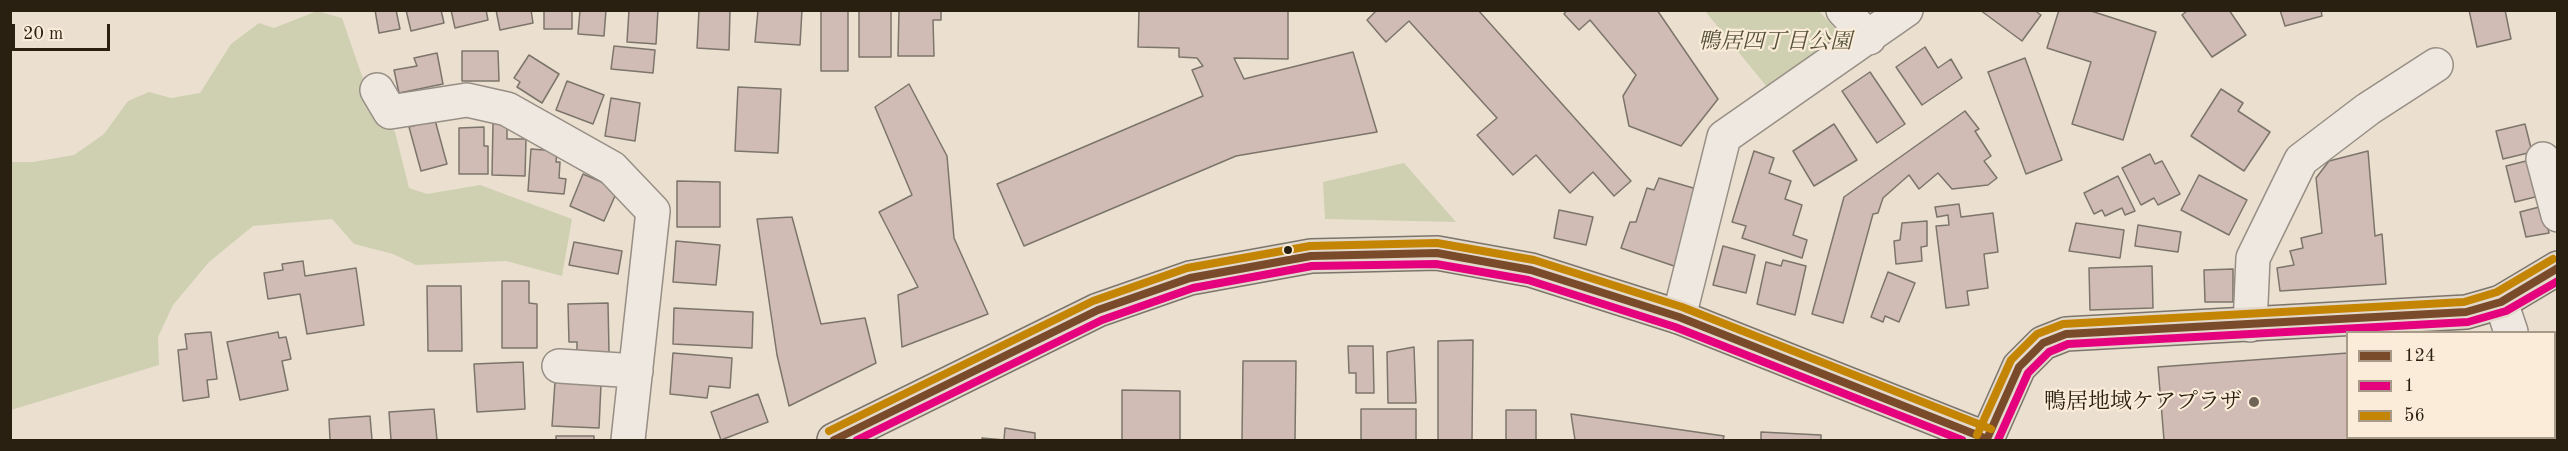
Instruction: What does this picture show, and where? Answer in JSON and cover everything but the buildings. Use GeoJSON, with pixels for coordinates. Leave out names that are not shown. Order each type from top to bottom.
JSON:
{"type":"FeatureCollection","features":[{"type":"Feature","properties":{"kind":"main road"},"geometry":{"type":"LineString","coordinates":[[834,441],[1098,310],[1190,278],[1311,256],[1437,253],[1531,270],[1679,317],[1988,440],[2019,367],[2043,342],[2066,334],[2250,325],[2469,322],[2506,317],[2558,268]]}},
{"type":"Feature","properties":{"kind":"street"},"geometry":{"type":"LineString","coordinates":[[1843,10],[1869,38]]}},
{"type":"Feature","properties":{"kind":"street"},"geometry":{"type":"LineString","coordinates":[[1679,317],[1724,137],[1906,10]]}},
{"type":"Feature","properties":{"kind":"street"},"geometry":{"type":"LineString","coordinates":[[2250,325],[2253,258],[2301,160],[2368,109],[2436,65]]}},
{"type":"Feature","properties":{"kind":"street"},"geometry":{"type":"LineString","coordinates":[[377,90],[390,112],[467,100],[507,109],[612,168],[653,211],[628,441]]}},
{"type":"Feature","properties":{"kind":"street"},"geometry":{"type":"LineString","coordinates":[[2543,159],[2558,214]]}},
{"type":"Feature","properties":{"kind":"street"},"geometry":{"type":"LineString","coordinates":[[559,366],[636,371]]}},
{"type":"Feature","properties":{"kind":"green space"},"geometry":{"type":"Polygon","coordinates":[[[317,11],[342,18],[370,99],[386,124],[395,132],[409,188],[427,194],[480,185],[572,219],[562,276],[506,261],[416,265],[393,254],[354,244],[332,219],[253,226],[209,262],[173,305],[158,337],[159,365],[11,410],[11,162],[33,162],[74,155],[104,134],[128,101],[149,92],[171,98],[200,93],[231,44],[259,23],[274,28],[317,11]]]}},
{"type":"Feature","properties":{"kind":"green space","name":"鴨居四丁目公園"},"geometry":{"type":"Polygon","coordinates":[[[1705,11],[1819,11],[1841,35],[1767,87],[1705,11]]]}},
{"type":"Feature","properties":{"kind":"green space"},"geometry":{"type":"Polygon","coordinates":[[[1404,163],[1456,222],[1325,219],[1323,182],[1404,163]]]}},
{"type":"Feature","properties":{"kind":"transit line","name":"56"},"geometry":{"type":"LineString","coordinates":[[829,431],[1093,301],[1187,268],[1310,246],[1437,243],[1534,260],[1682,307],[1991,429]]}},
{"type":"Feature","properties":{"kind":"transit line","name":"124"},"geometry":{"type":"LineString","coordinates":[[834,440],[1098,310],[1190,278],[1311,256],[1437,253],[1531,270],[1679,317],[1987,439]]}},
{"type":"Feature","properties":{"kind":"transit line","name":"56"},"geometry":{"type":"LineString","coordinates":[[1977,435],[2011,360],[2037,334],[2063,324],[2464,302],[2497,292],[2553,259]]}},
{"type":"Feature","properties":{"kind":"transit line","name":"1"},"geometry":{"type":"LineString","coordinates":[[857,440],[1102,320],[1193,288],[1312,266],[1436,264],[1528,280],[1675,327],[1962,440]]}},
{"type":"Feature","properties":{"kind":"transit line","name":"124"},"geometry":{"type":"LineString","coordinates":[[1987,439],[2019,367],[2043,343],[2066,334],[2466,312],[2501,302],[2558,268]]}},
{"type":"Feature","properties":{"kind":"transit line","name":"1"},"geometry":{"type":"LineString","coordinates":[[1998,440],[2028,373],[2049,352],[2068,344],[2468,322],[2506,311],[2558,281]]}},
{"type":"Feature","properties":{"kind":"place","name":"鴨居地域ケアプラザ"},"geometry":{"type":"Point","coordinates":[2254,402]}}]}
